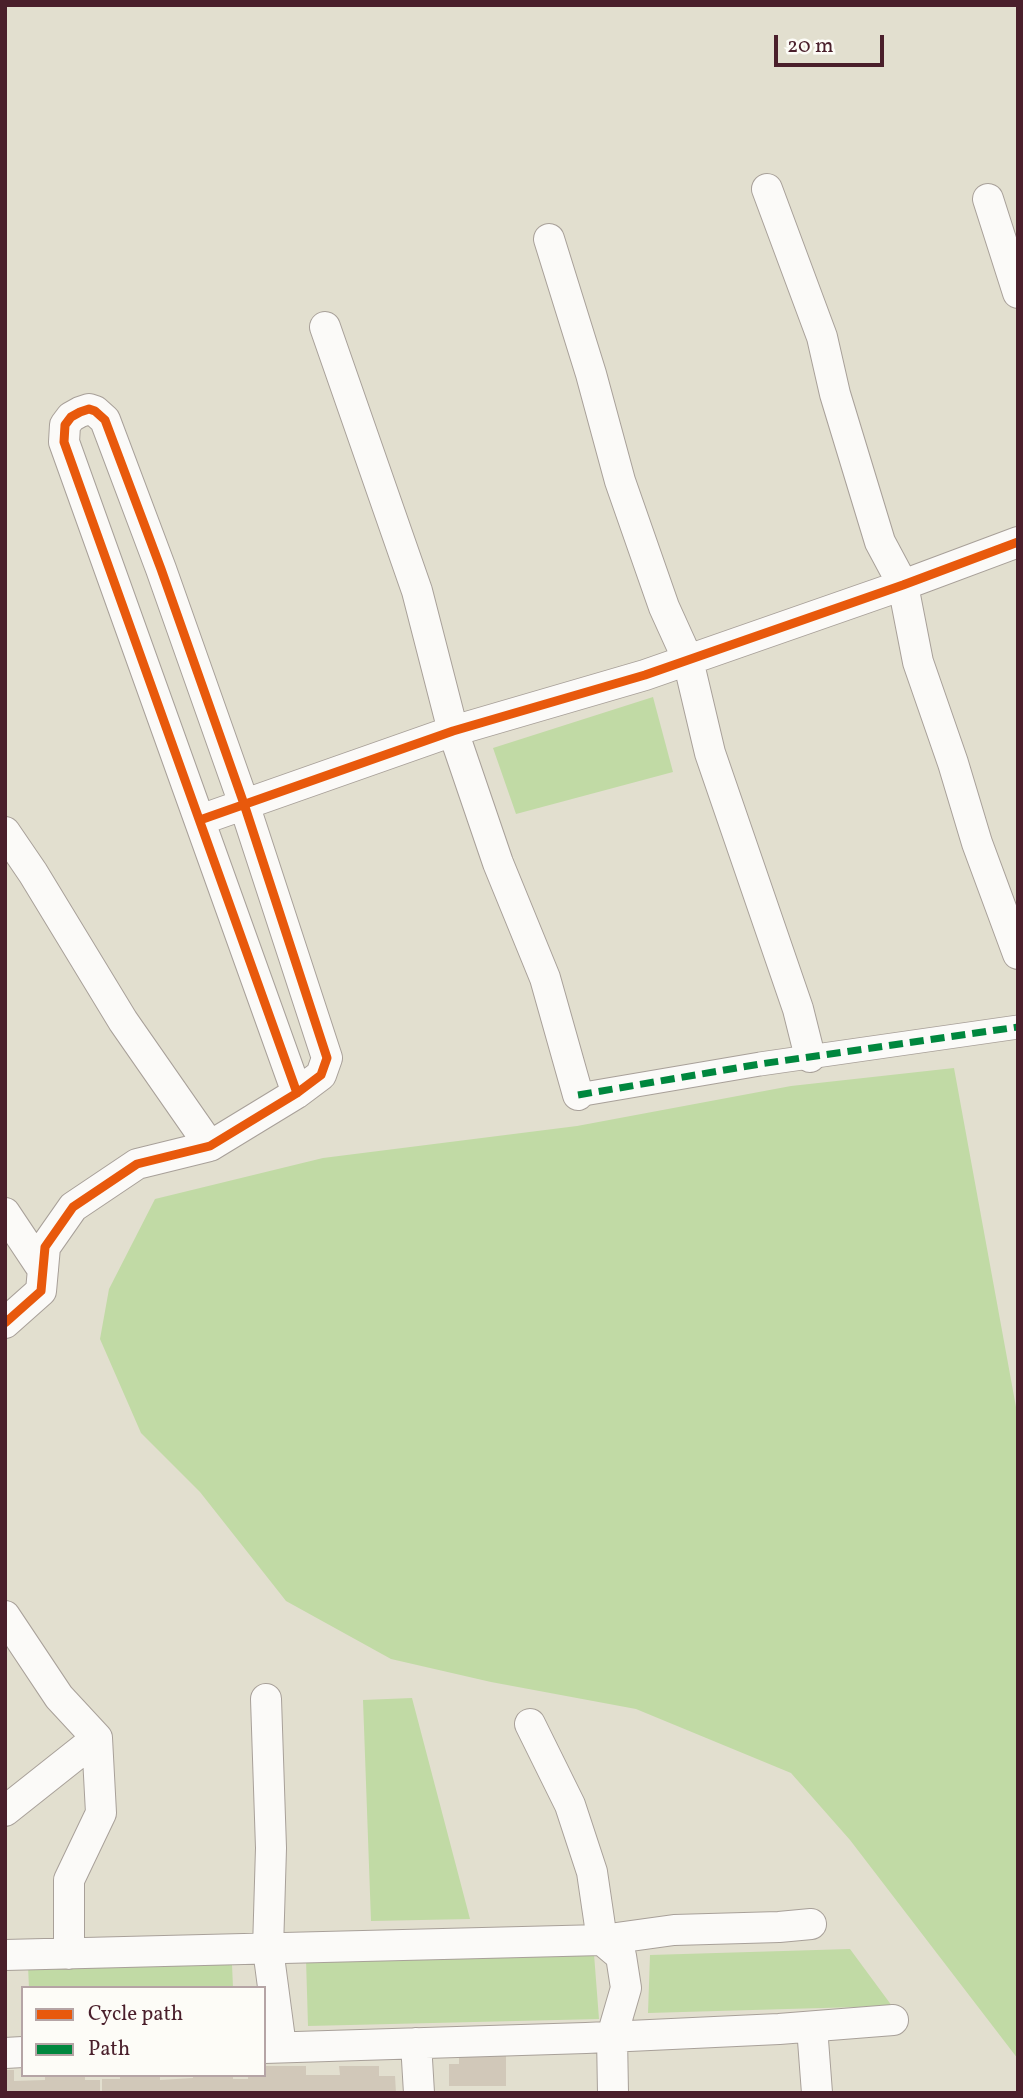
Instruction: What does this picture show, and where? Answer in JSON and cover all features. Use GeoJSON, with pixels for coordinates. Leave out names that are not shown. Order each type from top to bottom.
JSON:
{"type":"FeatureCollection","features":[{"type":"Feature","properties":{"kind":"street"},"geometry":{"type":"LineString","coordinates":[[767,189],[822,337],[835,394],[880,542],[903,585],[918,662],[981,854],[1018,954]]}},
{"type":"Feature","properties":{"kind":"street"},"geometry":{"type":"LineString","coordinates":[[988,199],[1018,293]]}},
{"type":"Feature","properties":{"kind":"street"},"geometry":{"type":"LineString","coordinates":[[549,239],[591,374],[620,481],[664,607],[688,660],[710,753],[798,1009],[810,1057]]}},
{"type":"Feature","properties":{"kind":"street"},"geometry":{"type":"LineString","coordinates":[[325,327],[417,591],[453,731],[498,863],[545,978],[578,1095],[810,1057],[1018,1027]]}},
{"type":"Feature","properties":{"kind":"street"},"geometry":{"type":"LineString","coordinates":[[5,1324],[41,1291],[45,1247],[73,1207],[137,1164],[210,1146],[297,1093],[321,1075],[327,1058],[244,804],[161,569],[105,420],[89,409],[71,417],[65,425],[64,442],[297,1093]]}},
{"type":"Feature","properties":{"kind":"street"},"geometry":{"type":"LineString","coordinates":[[200,820],[453,731],[645,675],[1018,542]]}},
{"type":"Feature","properties":{"kind":"street"},"geometry":{"type":"LineString","coordinates":[[5,832],[123,1021],[210,1146]]}},
{"type":"Feature","properties":{"kind":"street"},"geometry":{"type":"LineString","coordinates":[[5,1213],[43,1270]]}},
{"type":"Feature","properties":{"kind":"street"},"geometry":{"type":"LineString","coordinates":[[5,1616],[59,1697],[97,1738],[101,1814],[69,1880],[69,1954]]}},
{"type":"Feature","properties":{"kind":"street"},"geometry":{"type":"LineString","coordinates":[[266,1699],[271,1848],[268,1949],[273,2048],[812,2027],[894,2020]]}},
{"type":"Feature","properties":{"kind":"street"},"geometry":{"type":"LineString","coordinates":[[530,1724],[570,1805],[592,1872],[601,1940],[621,1956],[626,1988],[612,2036],[613,2093]]}},
{"type":"Feature","properties":{"kind":"street"},"geometry":{"type":"LineString","coordinates":[[5,1811],[97,1738]]}},
{"type":"Feature","properties":{"kind":"street"},"geometry":{"type":"LineString","coordinates":[[5,1955],[601,1940],[674,1930],[811,1924]]}},
{"type":"Feature","properties":{"kind":"street"},"geometry":{"type":"LineString","coordinates":[[812,2027],[817,2093]]}},
{"type":"Feature","properties":{"kind":"street"},"geometry":{"type":"LineString","coordinates":[[416,2043],[419,2093]]}},
{"type":"Feature","properties":{"kind":"green space"},"geometry":{"type":"Polygon","coordinates":[[[653,697],[673,772],[516,814],[493,748],[653,697]]]}},
{"type":"Feature","properties":{"kind":"green space"},"geometry":{"type":"Polygon","coordinates":[[[954,1068],[1018,1418],[1018,2059],[850,1840],[791,1773],[636,1709],[491,1682],[391,1659],[286,1601],[200,1492],[141,1433],[100,1339],[109,1289],[155,1199],[323,1158],[577,1126],[791,1086],[954,1068]]]}},
{"type":"Feature","properties":{"kind":"green space"},"geometry":{"type":"Polygon","coordinates":[[[412,1698],[470,1919],[371,1921],[363,1700],[412,1698]]]}},
{"type":"Feature","properties":{"kind":"green space"},"geometry":{"type":"Polygon","coordinates":[[[850,1949],[892,2006],[648,2013],[650,1955],[850,1949]]]}},
{"type":"Feature","properties":{"kind":"green space"},"geometry":{"type":"Polygon","coordinates":[[[594,1954],[599,2019],[308,2026],[306,1959],[594,1954]]]}},
{"type":"Feature","properties":{"kind":"green space"},"geometry":{"type":"Polygon","coordinates":[[[232,1964],[233,1986],[29,1986],[28,1966],[232,1964]]]}},
{"type":"Feature","properties":{"kind":"building"},"geometry":{"type":"Polygon","coordinates":[[[459,2054],[506,2054],[506,2086],[449,2086],[449,2064],[459,2064],[459,2054]]]}},
{"type":"Feature","properties":{"kind":"building"},"geometry":{"type":"Polygon","coordinates":[[[266,2066],[306,2066],[306,2075],[340,2075],[339,2066],[379,2066],[379,2076],[395,2076],[396,2093],[102,2093],[102,2079],[248,2079],[266,2077],[266,2066]]]}},
{"type":"Feature","properties":{"kind":"building"},"geometry":{"type":"Polygon","coordinates":[[[5,2070],[14,2070],[14,2081],[45,2080],[45,2077],[85,2077],[85,2080],[100,2080],[100,2093],[5,2093],[5,2070]]]}},
{"type":"Feature","properties":{"kind":"marked path"},"geometry":{"type":"LineString","coordinates":[[578,1095],[760,1064],[1018,1027]]}},
{"type":"Feature","properties":{"kind":"cycle path"},"geometry":{"type":"LineString","coordinates":[[5,1323],[41,1291],[45,1247],[73,1207],[137,1164],[210,1146],[297,1093],[321,1075],[327,1058],[244,804],[161,569],[105,420],[89,409],[71,417],[65,425],[64,442],[297,1093]]}},
{"type":"Feature","properties":{"kind":"cycle path"},"geometry":{"type":"LineString","coordinates":[[200,820],[453,731],[645,675],[1018,542]]}}]}
